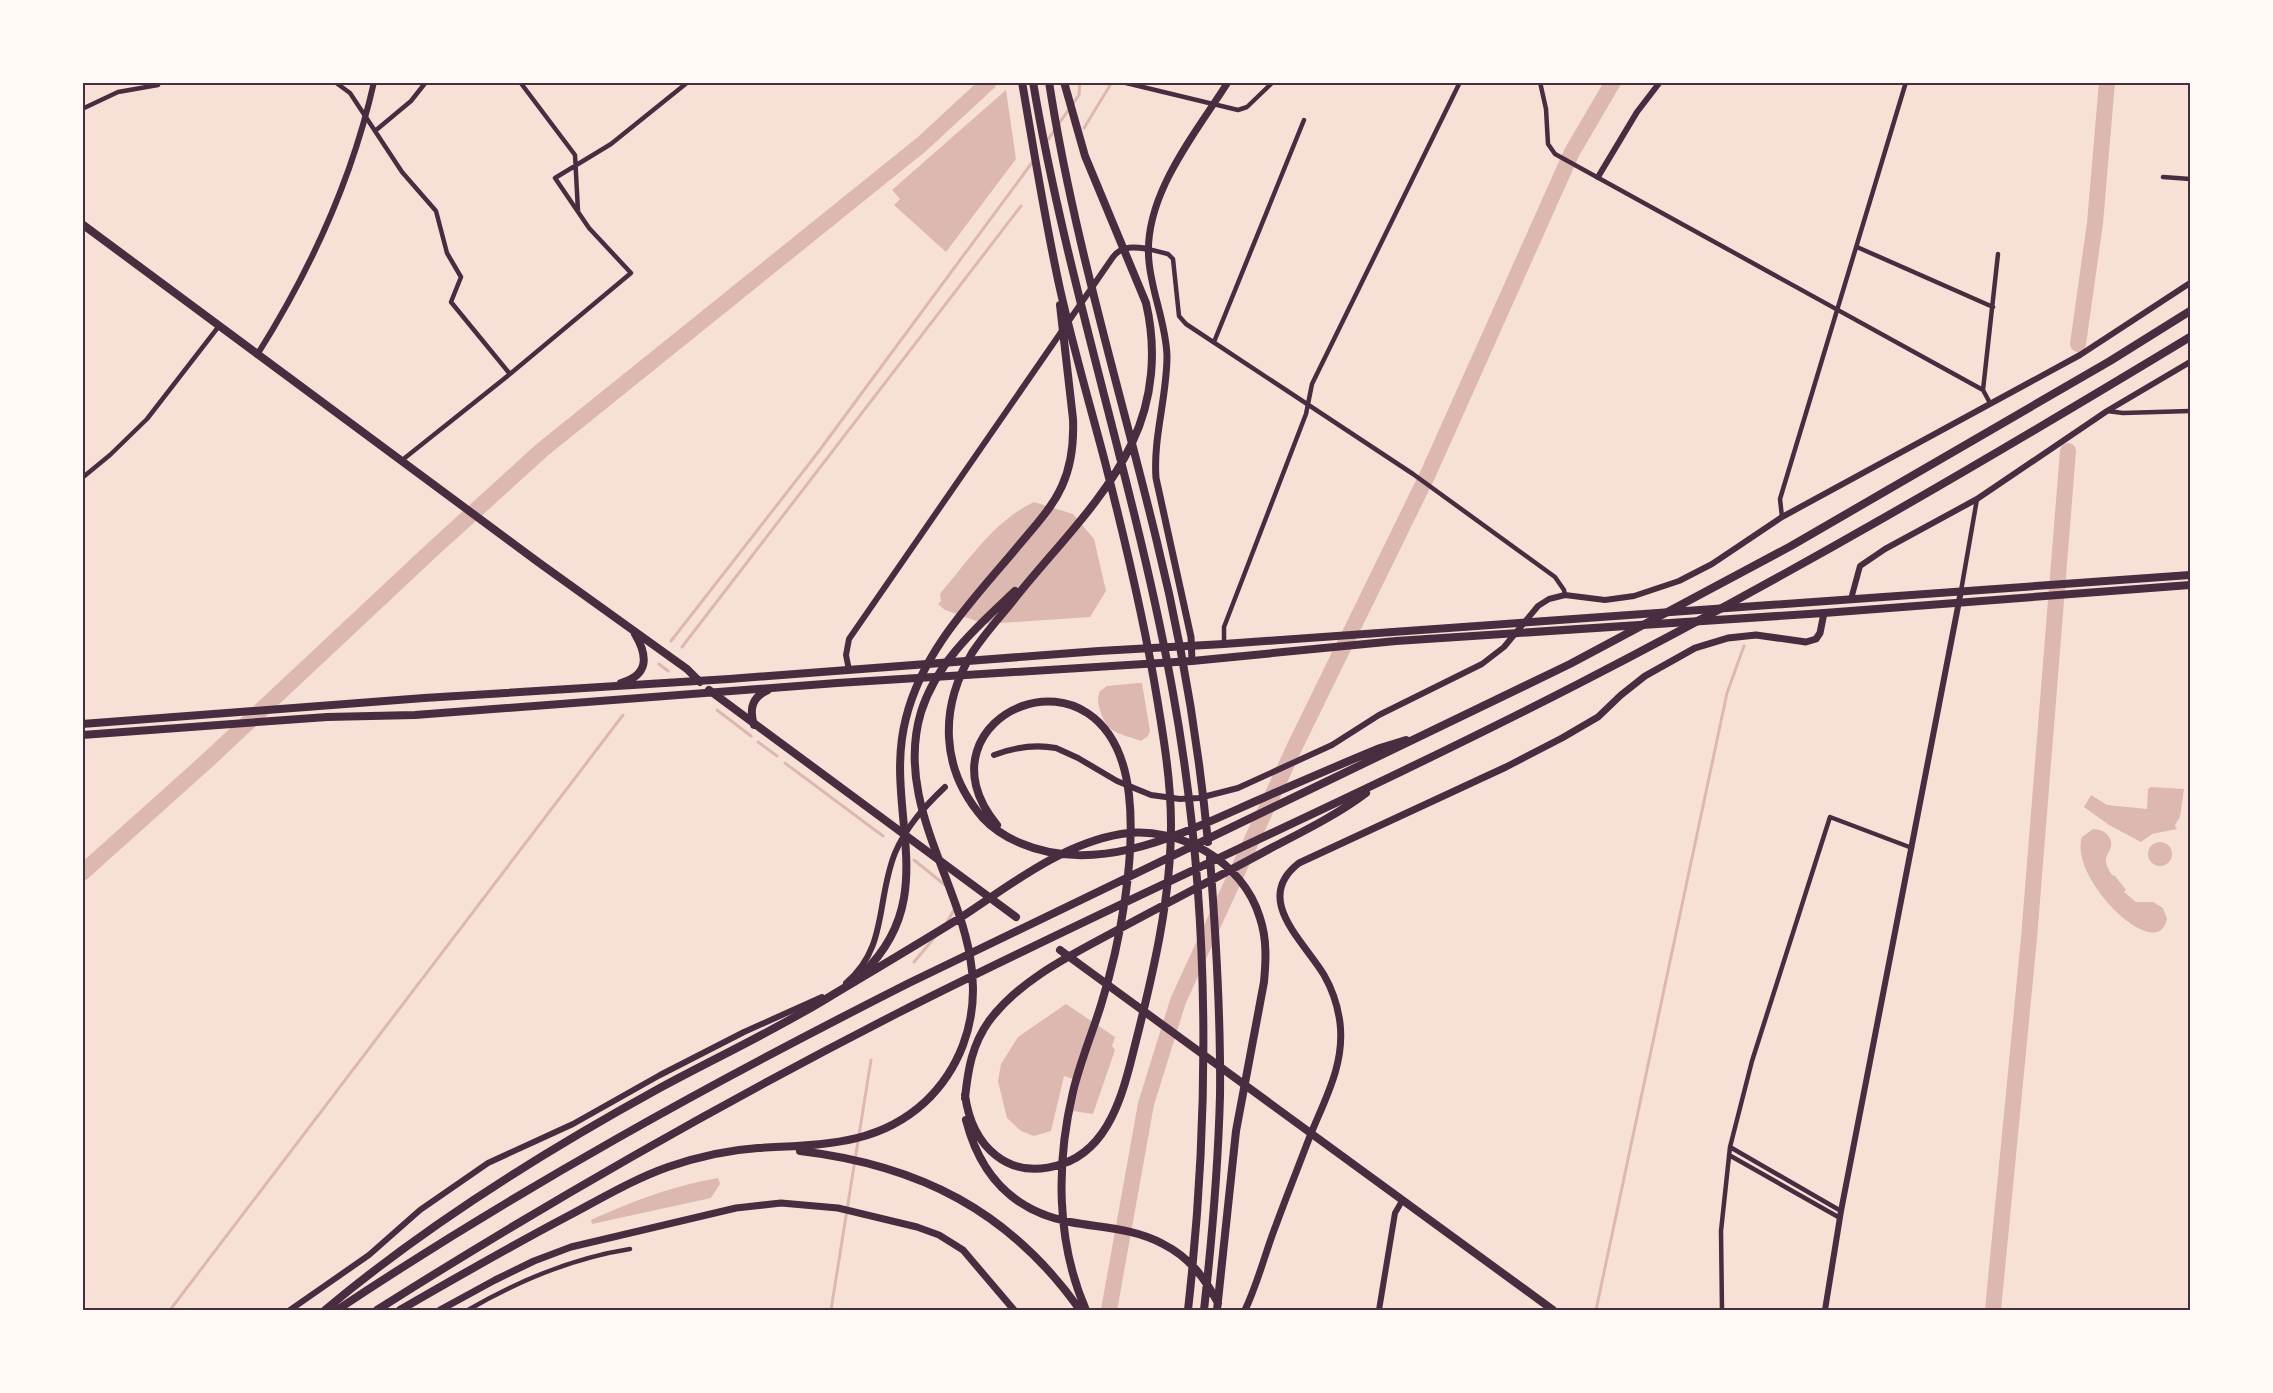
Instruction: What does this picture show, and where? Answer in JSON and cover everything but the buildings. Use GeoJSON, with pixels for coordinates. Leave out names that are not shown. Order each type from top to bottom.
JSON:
{"type":"FeatureCollection","features":[{"type":"Feature","properties":{"kind":"highway"},"geometry":{"type":"LineString","coordinates":[[965,1095],[970,1118],[977,1135],[987,1148],[1013,1165],[1028,1169],[1043,1169],[1066,1163],[1088,1149],[1098,1137],[1114,1113],[1120,1098],[1139,1029],[1166,888],[1171,816],[1163,732],[1142,617],[1124,537],[1060,289],[1022,82]]}},
{"type":"Feature","properties":{"kind":"highway"},"geometry":{"type":"LineString","coordinates":[[1034,82],[1042,136],[1073,274],[1159,623],[1186,777],[1201,940],[1204,1011],[1204,1100],[1200,1179],[1188,1311]]}},
{"type":"Feature","properties":{"kind":"highway"},"geometry":{"type":"LineString","coordinates":[[1049,82],[1055,122],[1088,272],[1170,597],[1190,696],[1201,771],[1216,935],[1220,1084],[1216,1175],[1204,1311]]}},
{"type":"Feature","properties":{"kind":"highway"},"geometry":{"type":"LineString","coordinates":[[1064,82],[1085,156],[1146,303],[1151,326],[1153,371],[1140,425],[1115,473],[1092,505],[974,650],[954,693],[948,734],[954,768],[966,797],[986,821],[1003,836],[1015,841],[1049,854],[1073,856],[1108,854],[1185,832],[1323,771],[1380,748],[1434,731]]}},
{"type":"Feature","properties":{"kind":"highway"},"geometry":{"type":"LineString","coordinates":[[846,987],[876,960],[895,931],[903,905],[907,874],[900,758],[905,719],[916,684],[932,654],[957,619],[1054,501],[1068,472],[1074,438],[1060,289]]}},
{"type":"Feature","properties":{"kind":"highway"},"geometry":{"type":"LineString","coordinates":[[337,1311],[449,1240],[669,1108],[889,994],[1570,664],[1791,546],[2110,361],[2190,311]]}},
{"type":"Feature","properties":{"kind":"highway"},"geometry":{"type":"LineString","coordinates":[[377,1311],[516,1224],[747,1093],[900,1012],[1200,866],[1378,784],[1581,683],[1801,565],[2009,446],[2190,337]]}},
{"type":"Feature","properties":{"kind":"highway"},"geometry":{"type":"LineString","coordinates":[[400,1311],[527,1238],[645,1176],[669,1166],[715,1155],[840,1143],[874,1134],[893,1124],[925,1101],[950,1072],[966,1039],[974,1002],[972,963],[960,914],[932,842],[920,802],[914,765],[918,729],[927,696],[953,653],[1040,568]]}},
{"type":"Feature","properties":{"kind":"highway"},"geometry":{"type":"LineString","coordinates":[[1015,841],[991,819],[978,790],[975,774],[976,758],[986,732],[995,722],[1017,707],[1044,700],[1084,711],[1107,732],[1121,758],[1129,796],[1129,845],[1120,923],[1102,1002],[1073,1089],[1062,1159],[1061,1193],[1064,1227],[1072,1268],[1086,1311]]}},
{"type":"Feature","properties":{"kind":"highway"},"geometry":{"type":"LineString","coordinates":[[1220,1311],[1199,1271],[1164,1244],[1122,1230],[1055,1219],[1032,1209],[1007,1193],[994,1181],[984,1167],[970,1136],[964,1106],[968,1067],[978,1038],[1003,1006],[1036,977],[1089,945],[1295,836],[1354,802],[1378,784]]}},
{"type":"Feature","properties":{"kind":"highway"},"geometry":{"type":"LineString","coordinates":[[325,1311],[354,1286],[447,1220],[562,1144],[846,987],[915,946],[1046,862],[1088,843],[1122,834],[1151,834],[1181,840],[1200,847],[1225,865],[1246,888],[1264,932],[1266,965],[1252,1053],[1236,1131],[1220,1311]]}},
{"type":"Feature","properties":{"kind":"highway"},"geometry":{"type":"LineString","coordinates":[[776,1148],[867,1162],[915,1177],[937,1187],[1003,1227],[1042,1262],[1080,1311]]}},
{"type":"Feature","properties":{"kind":"main road"},"geometry":{"type":"LineString","coordinates":[[1192,661],[1192,646],[1156,478],[1155,459],[1166,382],[1167,355],[1148,249],[1154,215],[1163,188],[1228,82]]}},
{"type":"Feature","properties":{"kind":"main road"},"geometry":{"type":"LineString","coordinates":[[82,224],[467,510],[687,669],[711,692],[754,725],[1016,917]]}},
{"type":"Feature","properties":{"kind":"main road"},"geometry":{"type":"LineString","coordinates":[[82,724],[2190,574]]}},
{"type":"Feature","properties":{"kind":"main road"},"geometry":{"type":"LineString","coordinates":[[82,735],[327,717],[416,715],[775,687],[1192,661],[1365,646],[1396,641],[1824,614],[2190,585]]}},
{"type":"Feature","properties":{"kind":"main road"},"geometry":{"type":"LineString","coordinates":[[1245,1311],[1336,1071],[1340,1048],[1340,1024],[1334,999],[1325,977],[1289,925],[1281,907],[1282,884],[1292,869],[1307,859],[1506,767],[1562,738],[1598,717],[1645,676],[1695,648],[1728,638],[1756,635],[1806,642],[1816,639],[1820,633],[1824,614]]}},
{"type":"Feature","properties":{"kind":"main road"},"geometry":{"type":"LineString","coordinates":[[608,687],[628,681],[635,677],[642,668],[643,650],[632,631]]}},
{"type":"Feature","properties":{"kind":"main road"},"geometry":{"type":"LineString","coordinates":[[754,725],[751,716],[753,702],[757,696],[775,687]]}},
{"type":"Feature","properties":{"kind":"main road"},"geometry":{"type":"LineString","coordinates":[[1060,950],[1552,1311]]}},
{"type":"Feature","properties":{"kind":"main road"},"geometry":{"type":"LineString","coordinates":[[440,1311],[495,1280],[534,1261],[571,1247],[729,1209],[781,1203],[838,1208],[917,1227],[939,1235],[963,1250],[1014,1311]]}},
{"type":"Feature","properties":{"kind":"street"},"geometry":{"type":"LineString","coordinates":[[82,109],[118,92],[159,82]]}},
{"type":"Feature","properties":{"kind":"street"},"geometry":{"type":"LineString","coordinates":[[335,82],[350,93],[402,172],[436,211],[447,253],[461,277],[451,302],[510,374]]}},
{"type":"Feature","properties":{"kind":"street"},"geometry":{"type":"LineString","coordinates":[[257,355],[289,305],[320,243],[366,117],[374,82]]}},
{"type":"Feature","properties":{"kind":"street"},"geometry":{"type":"LineString","coordinates":[[375,131],[411,101],[426,82]]}},
{"type":"Feature","properties":{"kind":"street"},"geometry":{"type":"LineString","coordinates":[[520,82],[575,155],[578,212]]}},
{"type":"Feature","properties":{"kind":"street"},"geometry":{"type":"LineString","coordinates":[[401,461],[631,273],[589,228],[555,178],[611,144],[688,82]]}},
{"type":"Feature","properties":{"kind":"street"},"geometry":{"type":"LineString","coordinates":[[1122,82],[1214,105],[1242,109],[1273,82]]}},
{"type":"Feature","properties":{"kind":"street"},"geometry":{"type":"LineString","coordinates":[[1224,644],[1224,627],[1309,405],[1312,384],[1460,82]]}},
{"type":"Feature","properties":{"kind":"street"},"geometry":{"type":"LineString","coordinates":[[1540,82],[1546,109],[1548,144],[1555,154],[1983,390],[1990,403]]}},
{"type":"Feature","properties":{"kind":"street"},"geometry":{"type":"LineString","coordinates":[[1598,177],[1637,112],[1660,82]]}},
{"type":"Feature","properties":{"kind":"street"},"geometry":{"type":"LineString","coordinates":[[1782,517],[1780,499],[1906,82]]}},
{"type":"Feature","properties":{"kind":"street"},"geometry":{"type":"LineString","coordinates":[[1214,342],[1304,120]]}},
{"type":"Feature","properties":{"kind":"street"},"geometry":{"type":"LineString","coordinates":[[2163,177],[2190,179]]}},
{"type":"Feature","properties":{"kind":"street"},"geometry":{"type":"LineString","coordinates":[[849,670],[846,655],[849,639],[1113,257],[1122,249],[1138,247],[1171,255],[1174,263],[1180,319],[1413,474],[1555,577],[1565,595]]}},
{"type":"Feature","properties":{"kind":"street"},"geometry":{"type":"LineString","coordinates":[[1857,247],[1993,307]]}},
{"type":"Feature","properties":{"kind":"street"},"geometry":{"type":"LineString","coordinates":[[1983,390],[1998,254]]}},
{"type":"Feature","properties":{"kind":"street"},"geometry":{"type":"LineString","coordinates":[[994,755],[1018,747],[1056,748],[1134,789],[1161,797],[1199,798],[1238,788],[1332,745],[1379,716],[1482,664],[1494,656],[1517,633],[1543,602],[1565,595],[1605,600],[1618,599],[1647,593],[1679,581],[1729,554],[1782,517],[2080,355],[2190,283]]}},
{"type":"Feature","properties":{"kind":"street"},"geometry":{"type":"LineString","coordinates":[[82,478],[111,455],[147,419],[219,326]]}},
{"type":"Feature","properties":{"kind":"street"},"geometry":{"type":"LineString","coordinates":[[1851,599],[1860,566],[1885,549],[1977,499],[2108,411],[2190,363]]}},
{"type":"Feature","properties":{"kind":"street"},"geometry":{"type":"LineString","coordinates":[[2108,411],[2123,413],[2190,411]]}},
{"type":"Feature","properties":{"kind":"street"},"geometry":{"type":"LineString","coordinates":[[1825,1311],[1840,1215],[1977,499]]}},
{"type":"Feature","properties":{"kind":"street"},"geometry":{"type":"LineString","coordinates":[[290,1311],[369,1255],[420,1210],[488,1163],[566,1127],[746,1031],[843,986],[861,969],[872,952],[885,885],[895,853],[904,835],[917,816],[945,787]]}},
{"type":"Feature","properties":{"kind":"street"},"geometry":{"type":"LineString","coordinates":[[1722,1311],[1721,1231],[1730,1148],[1752,1061],[1830,817],[1912,848]]}},
{"type":"Feature","properties":{"kind":"street"},"geometry":{"type":"LineString","coordinates":[[1730,1148],[1840,1215]]}},
{"type":"Feature","properties":{"kind":"street"},"geometry":{"type":"LineString","coordinates":[[1730,1155],[1840,1215]]}},
{"type":"Feature","properties":{"kind":"street"},"geometry":{"type":"LineString","coordinates":[[1379,1311],[1395,1213],[1402,1201]]}},
{"type":"Feature","properties":{"kind":"street"},"geometry":{"type":"LineString","coordinates":[[468,1311],[507,1289],[559,1267],[597,1254],[630,1249]]}},
{"type":"Feature","properties":{"kind":"shaded area"},"geometry":{"type":"Polygon","coordinates":[[[1006,90],[1016,159],[946,252],[894,205],[900,199],[892,190],[1006,90]]]}},
{"type":"Feature","properties":{"kind":"shaded area"},"geometry":{"type":"Polygon","coordinates":[[[1034,502],[1073,514],[1094,539],[1106,591],[1090,617],[985,624],[945,610],[938,604],[941,601],[940,594],[982,543],[1006,520],[1034,502]]]}},
{"type":"Feature","properties":{"kind":"shaded area"},"geometry":{"type":"Polygon","coordinates":[[[1142,683],[1150,731],[1148,736],[1141,741],[1115,732],[1106,724],[1099,707],[1098,696],[1100,691],[1107,686],[1142,683]]]}},
{"type":"Feature","properties":{"kind":"shaded area"},"geometry":{"type":"Polygon","coordinates":[[[2151,787],[2184,789],[2180,817],[2175,825],[2177,829],[2152,834],[2141,842],[2109,825],[2084,807],[2091,795],[2107,805],[2147,809],[2148,789],[2151,787]]]}},
{"type":"Feature","properties":{"kind":"shaded area"},"geometry":{"type":"Polygon","coordinates":[[[2093,829],[2100,830],[2109,836],[2111,847],[2106,857],[2107,865],[2112,875],[2126,890],[2124,892],[2136,902],[2153,902],[2163,908],[2167,919],[2160,931],[2148,932],[2132,925],[2100,893],[2088,874],[2081,854],[2082,837],[2093,829]]]}},
{"type":"Feature","properties":{"kind":"shaded area"},"geometry":{"type":"Polygon","coordinates":[[[2160,842],[2168,846],[2172,854],[2168,862],[2160,866],[2152,862],[2148,854],[2152,846],[2160,842]]]}},
{"type":"Feature","properties":{"kind":"shaded area"},"geometry":{"type":"Polygon","coordinates":[[[1066,1004],[1115,1037],[1112,1046],[1115,1050],[1093,1114],[1073,1111],[1080,1081],[1064,1076],[1051,1131],[1034,1136],[1021,1131],[1007,1118],[998,1081],[1001,1064],[1018,1037],[1066,1004]]]}},
{"type":"Feature","properties":{"kind":"shaded area"},"geometry":{"type":"Polygon","coordinates":[[[718,1178],[720,1184],[711,1198],[592,1224],[591,1220],[638,1200],[718,1178]]]}},
{"type":"Feature","properties":{"kind":"waterway"},"geometry":{"type":"LineString","coordinates":[[82,873],[209,759],[542,450],[922,144],[989,82]]}},
{"type":"Feature","properties":{"kind":"waterway"},"geometry":{"type":"LineString","coordinates":[[1058,125],[1079,95],[1080,82]]}},
{"type":"Feature","properties":{"kind":"waterway"},"geometry":{"type":"LineString","coordinates":[[1084,128],[1112,82]]}},
{"type":"Feature","properties":{"kind":"waterway"},"geometry":{"type":"LineString","coordinates":[[1109,1310],[1146,1104],[1178,1001],[1295,746],[1428,474],[1572,152],[1613,82]]}},
{"type":"Feature","properties":{"kind":"waterway"},"geometry":{"type":"LineString","coordinates":[[2078,344],[2095,223],[2107,82]]}},
{"type":"Feature","properties":{"kind":"waterway"},"geometry":{"type":"LineString","coordinates":[[1046,142],[1054,131]]}},
{"type":"Feature","properties":{"kind":"waterway"},"geometry":{"type":"LineString","coordinates":[[671,641],[816,455],[1034,160]]}},
{"type":"Feature","properties":{"kind":"waterway"},"geometry":{"type":"LineString","coordinates":[[682,647],[1021,206]]}},
{"type":"Feature","properties":{"kind":"waterway"},"geometry":{"type":"LineString","coordinates":[[1993,1310],[2029,938],[2068,451]]}},
{"type":"Feature","properties":{"kind":"waterway"},"geometry":{"type":"LineString","coordinates":[[1596,1310],[1727,693],[1744,646]]}},
{"type":"Feature","properties":{"kind":"waterway"},"geometry":{"type":"LineString","coordinates":[[659,664],[668,671]]}},
{"type":"Feature","properties":{"kind":"waterway"},"geometry":{"type":"LineString","coordinates":[[717,710],[751,736]]}},
{"type":"Feature","properties":{"kind":"waterway"},"geometry":{"type":"LineString","coordinates":[[170,1310],[623,715]]}},
{"type":"Feature","properties":{"kind":"waterway"},"geometry":{"type":"LineString","coordinates":[[758,742],[777,756]]}},
{"type":"Feature","properties":{"kind":"waterway"},"geometry":{"type":"LineString","coordinates":[[785,763],[883,836]]}},
{"type":"Feature","properties":{"kind":"waterway"},"geometry":{"type":"LineString","coordinates":[[914,860],[945,885]]}},
{"type":"Feature","properties":{"kind":"waterway"},"geometry":{"type":"LineString","coordinates":[[947,922],[954,910]]}},
{"type":"Feature","properties":{"kind":"waterway"},"geometry":{"type":"LineString","coordinates":[[914,962],[935,937]]}},
{"type":"Feature","properties":{"kind":"waterway"},"geometry":{"type":"LineString","coordinates":[[831,1310],[871,1060]]}}]}
